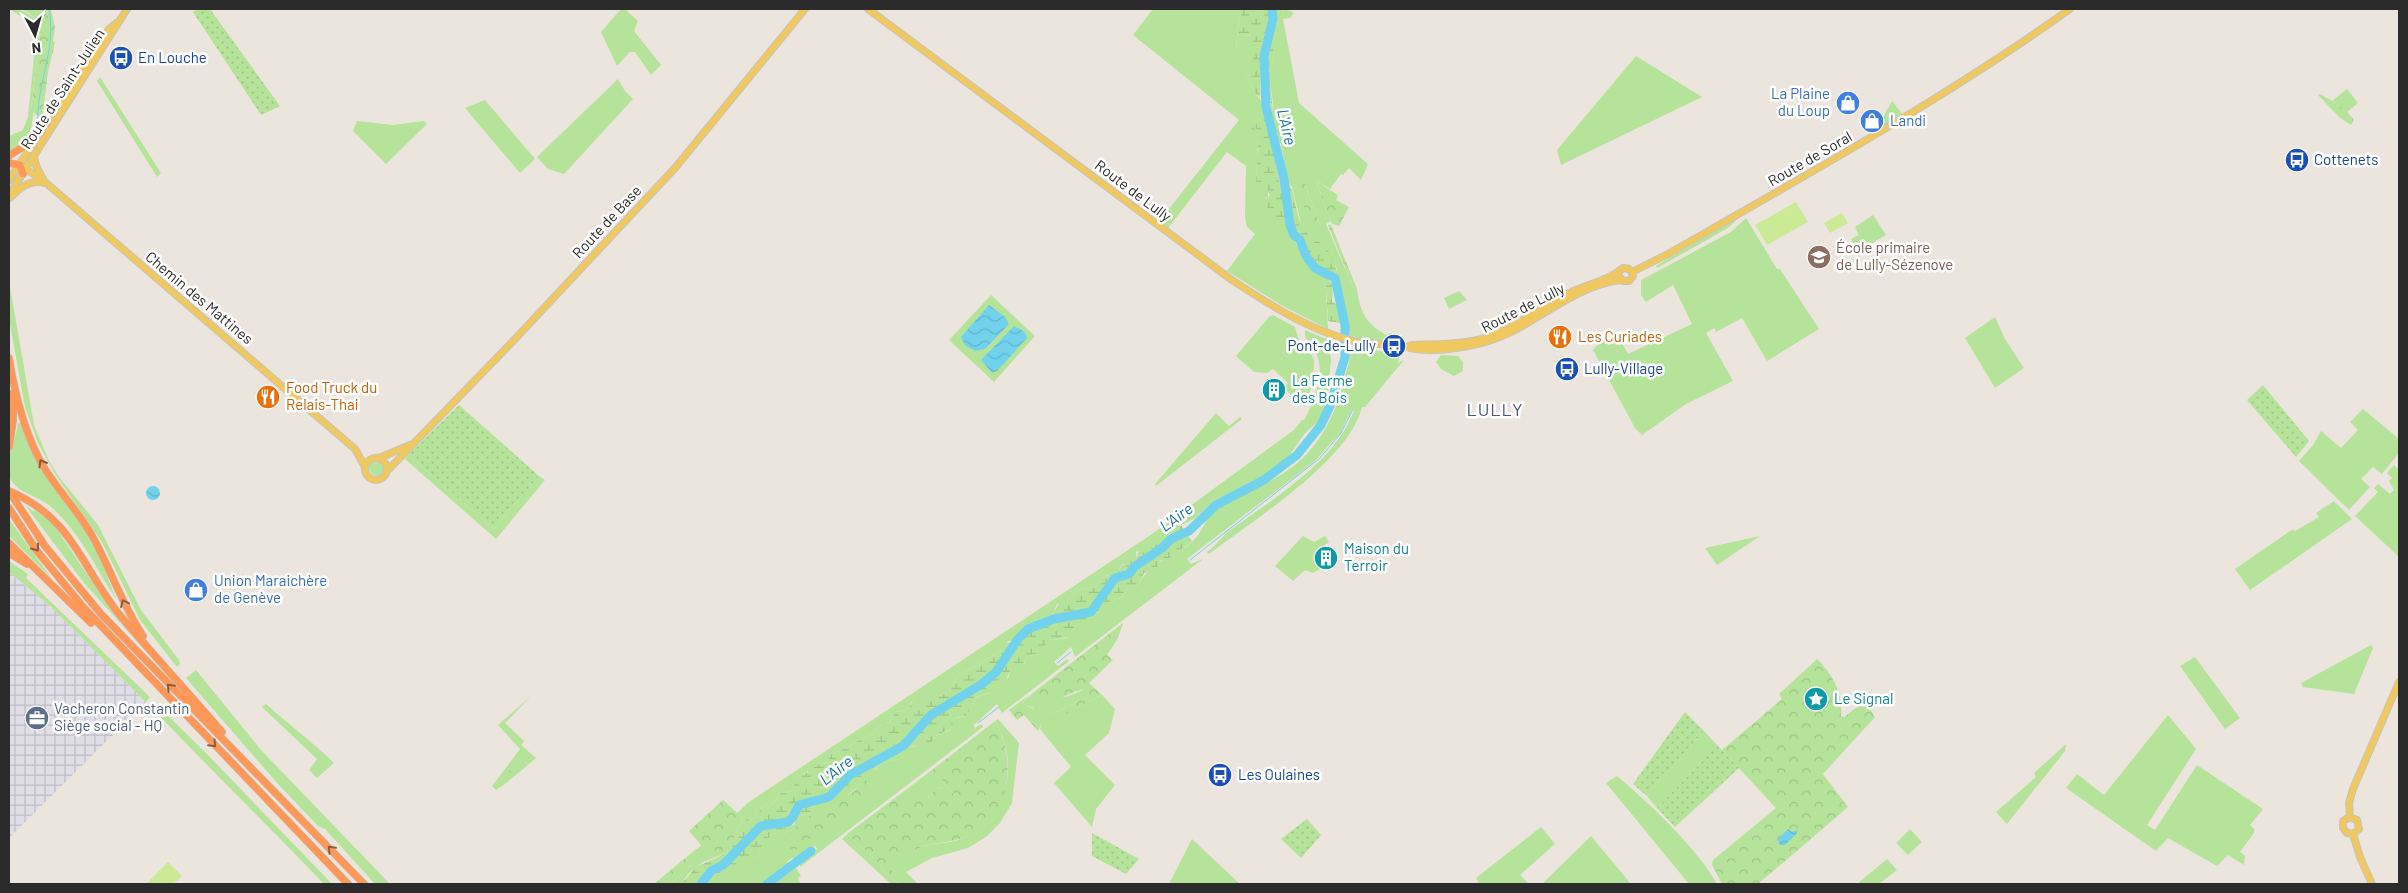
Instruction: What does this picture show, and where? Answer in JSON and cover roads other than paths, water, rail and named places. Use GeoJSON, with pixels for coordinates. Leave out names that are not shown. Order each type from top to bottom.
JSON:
{"type":"FeatureCollection","features":[{"type":"Feature","properties":{"kind":"highway"},"geometry":{"type":"LineString","coordinates":[[9,156],[24,146],[47,123]]}},
{"type":"Feature","properties":{"kind":"highway"},"geometry":{"type":"LineString","coordinates":[[9,163],[23,167]]}},
{"type":"Feature","properties":{"kind":"highway"},"geometry":{"type":"LineString","coordinates":[[9,358],[26,427],[38,457],[90,532],[131,618],[159,659]]}},
{"type":"Feature","properties":{"kind":"highway"},"geometry":{"type":"LineString","coordinates":[[10,444],[14,421],[12,376]]}},
{"type":"Feature","properties":{"kind":"highway"},"geometry":{"type":"LineString","coordinates":[[10,493],[38,507],[62,528],[117,611],[242,758]]}},
{"type":"Feature","properties":{"kind":"highway"},"geometry":{"type":"LineString","coordinates":[[10,493],[45,546],[87,598],[184,702],[242,758],[364,884]]}},
{"type":"Feature","properties":{"kind":"highway"},"geometry":{"type":"LineString","coordinates":[[9,508],[60,580],[166,696],[348,884]]}},
{"type":"Feature","properties":{"kind":"highway"},"geometry":{"type":"LineString","coordinates":[[9,543],[166,696]]}},
{"type":"Feature","properties":{"kind":"highway"},"geometry":{"type":"LineString","coordinates":[[9,553],[47,580]]}},
{"type":"Feature","properties":{"kind":"main road","name":"Route de Saint-Julien"},"geometry":{"type":"LineString","coordinates":[[9,180],[34,158],[110,29],[128,9]]}},
{"type":"Feature","properties":{"kind":"main road","name":"Route de Base"},"geometry":{"type":"LineString","coordinates":[[387,471],[516,338],[675,168],[806,9]]}},
{"type":"Feature","properties":{"kind":"main road","name":"Route de Lully"},"geometry":{"type":"LineString","coordinates":[[868,9],[1232,280],[1287,315],[1313,328],[1353,341],[1388,346],[1406,347],[1412,345],[1460,343],[1488,337],[1513,326],[1574,291],[1620,277]]}},
{"type":"Feature","properties":{"kind":"main road","name":"Route de Soral"},"geometry":{"type":"LineString","coordinates":[[1632,272],[1668,254],[1880,134],[2070,9]]}},
{"type":"Feature","properties":{"kind":"main road","name":"Route de Saint-Julien"},"geometry":{"type":"LineString","coordinates":[[9,197],[47,123],[91,62]]}},
{"type":"Feature","properties":{"kind":"main road"},"geometry":{"type":"LineString","coordinates":[[34,158],[37,168],[46,183]]}},
{"type":"Feature","properties":{"kind":"main road","name":"Chemin des Mattines"},"geometry":{"type":"LineString","coordinates":[[23,167],[46,183],[355,449],[376,458]]}},
{"type":"Feature","properties":{"kind":"main road"},"geometry":{"type":"LineString","coordinates":[[9,197],[29,183],[37,181],[46,183]]}},
{"type":"Feature","properties":{"kind":"main road"},"geometry":{"type":"LineString","coordinates":[[1626,268],[1632,272],[1630,280],[1620,277],[1626,268]]}},
{"type":"Feature","properties":{"kind":"main road","name":"Route de Base"},"geometry":{"type":"LineString","coordinates":[[376,458],[415,441]]}},
{"type":"Feature","properties":{"kind":"main road","name":"Chemin des Mattines"},"geometry":{"type":"LineString","coordinates":[[355,449],[365,467]]}},
{"type":"Feature","properties":{"kind":"main road"},"geometry":{"type":"LineString","coordinates":[[376,458],[385,462],[387,471],[381,478],[375,480],[367,474],[365,467],[368,462],[376,458]]}},
{"type":"Feature","properties":{"kind":"main road"},"geometry":{"type":"LineString","coordinates":[[2350,817],[2349,803],[2353,788],[2399,682]]}},
{"type":"Feature","properties":{"kind":"main road"},"geometry":{"type":"LineString","coordinates":[[2350,817],[2357,820],[2359,824],[2359,829],[2353,834],[2347,833],[2343,828],[2344,821],[2350,817]]}},
{"type":"Feature","properties":{"kind":"main road"},"geometry":{"type":"LineString","coordinates":[[2353,834],[2360,857],[2372,884]]}},
{"type":"Feature","properties":{"kind":"water"},"geometry":{"type":"Polygon","coordinates":[[[989,305],[1005,317],[1009,324],[985,349],[975,351],[965,345],[961,337],[989,305]]]}},
{"type":"Feature","properties":{"kind":"water"},"geometry":{"type":"Polygon","coordinates":[[[1014,326],[1025,332],[1027,338],[997,371],[992,373],[981,360],[1014,326]]]}},
{"type":"Feature","properties":{"kind":"water"},"geometry":{"type":"Polygon","coordinates":[[[150,486],[156,486],[160,493],[156,500],[150,500],[146,496],[146,490],[150,486]]]}},
{"type":"Feature","properties":{"kind":"water"},"geometry":{"type":"Polygon","coordinates":[[[1788,829],[1792,832],[1797,830],[1797,833],[1785,845],[1780,845],[1778,839],[1788,829]]]}},
{"type":"Feature","properties":{"kind":"waterway"},"geometry":{"type":"LineString","coordinates":[[38,123],[40,94],[49,53],[51,24],[49,9]]}},
{"type":"Feature","properties":{"kind":"waterway","name":"L'Aire"},"geometry":{"type":"LineString","coordinates":[[701,884],[711,871],[723,865],[761,826],[788,822],[799,805],[829,797],[850,775],[903,746],[931,715],[982,684],[996,672],[1018,639],[1028,629],[1054,619],[1091,612],[1115,578],[1129,574],[1134,567],[1162,548],[1171,539],[1189,531],[1216,505],[1264,480],[1297,455],[1321,425],[1330,406],[1345,357],[1345,325],[1335,278],[1315,268],[1306,256],[1300,240],[1294,235],[1290,225],[1284,179],[1266,107],[1264,56],[1273,19],[1272,9]]}},
{"type":"Feature","properties":{"kind":"waterway"},"geometry":{"type":"LineString","coordinates":[[1190,560],[1320,458],[1341,433],[1353,409]]}},
{"type":"Feature","properties":{"kind":"waterway"},"geometry":{"type":"LineString","coordinates":[[1057,663],[1071,652]]}},
{"type":"Feature","properties":{"kind":"waterway"},"geometry":{"type":"LineString","coordinates":[[978,723],[999,707]]}},
{"type":"Feature","properties":{"kind":"waterway"},"geometry":{"type":"LineString","coordinates":[[767,884],[811,851]]}},
{"type":"Feature","properties":{"kind":"place","name":"En Louche"},"geometry":{"type":"Point","coordinates":[121,58]}},
{"type":"Feature","properties":{"kind":"place","name":"La Plaine du Loup"},"geometry":{"type":"Point","coordinates":[1848,103]}},
{"type":"Feature","properties":{"kind":"place","name":"Landi"},"geometry":{"type":"Point","coordinates":[1872,121]}},
{"type":"Feature","properties":{"kind":"place","name":"Cottenets"},"geometry":{"type":"Point","coordinates":[2297,160]}},
{"type":"Feature","properties":{"kind":"place","name":"École primaire de Lully-Sézenove"},"geometry":{"type":"Point","coordinates":[1819,257]}},
{"type":"Feature","properties":{"kind":"place","name":"Les Curiades"},"geometry":{"type":"Point","coordinates":[1560,337]}},
{"type":"Feature","properties":{"kind":"place","name":"Pont-de-Lully"},"geometry":{"type":"Point","coordinates":[1394,346]}},
{"type":"Feature","properties":{"kind":"place","name":"Lully-Village"},"geometry":{"type":"Point","coordinates":[1567,369]}},
{"type":"Feature","properties":{"kind":"place","name":"La Ferme des Bois"},"geometry":{"type":"Point","coordinates":[1274,390]}},
{"type":"Feature","properties":{"kind":"place","name":"Food Truck du Relais-Thai"},"geometry":{"type":"Point","coordinates":[268,397]}},
{"type":"Feature","properties":{"kind":"place","name":"Maison du Terroir"},"geometry":{"type":"Point","coordinates":[1326,558]}},
{"type":"Feature","properties":{"kind":"place","name":"Union Maraichère de Genève"},"geometry":{"type":"Point","coordinates":[196,590]}},
{"type":"Feature","properties":{"kind":"place","name":"Le Signal"},"geometry":{"type":"Point","coordinates":[1816,699]}},
{"type":"Feature","properties":{"kind":"place","name":"Vacheron Constantin Siège social - HQ"},"geometry":{"type":"Point","coordinates":[37,718]}},
{"type":"Feature","properties":{"kind":"place","name":"Les Oulaines"},"geometry":{"type":"Point","coordinates":[1220,775]}},
{"type":"Feature","properties":{"kind":"district","name":"LULLY"},"geometry":{"type":"Point","coordinates":[1495,410]}}]}
